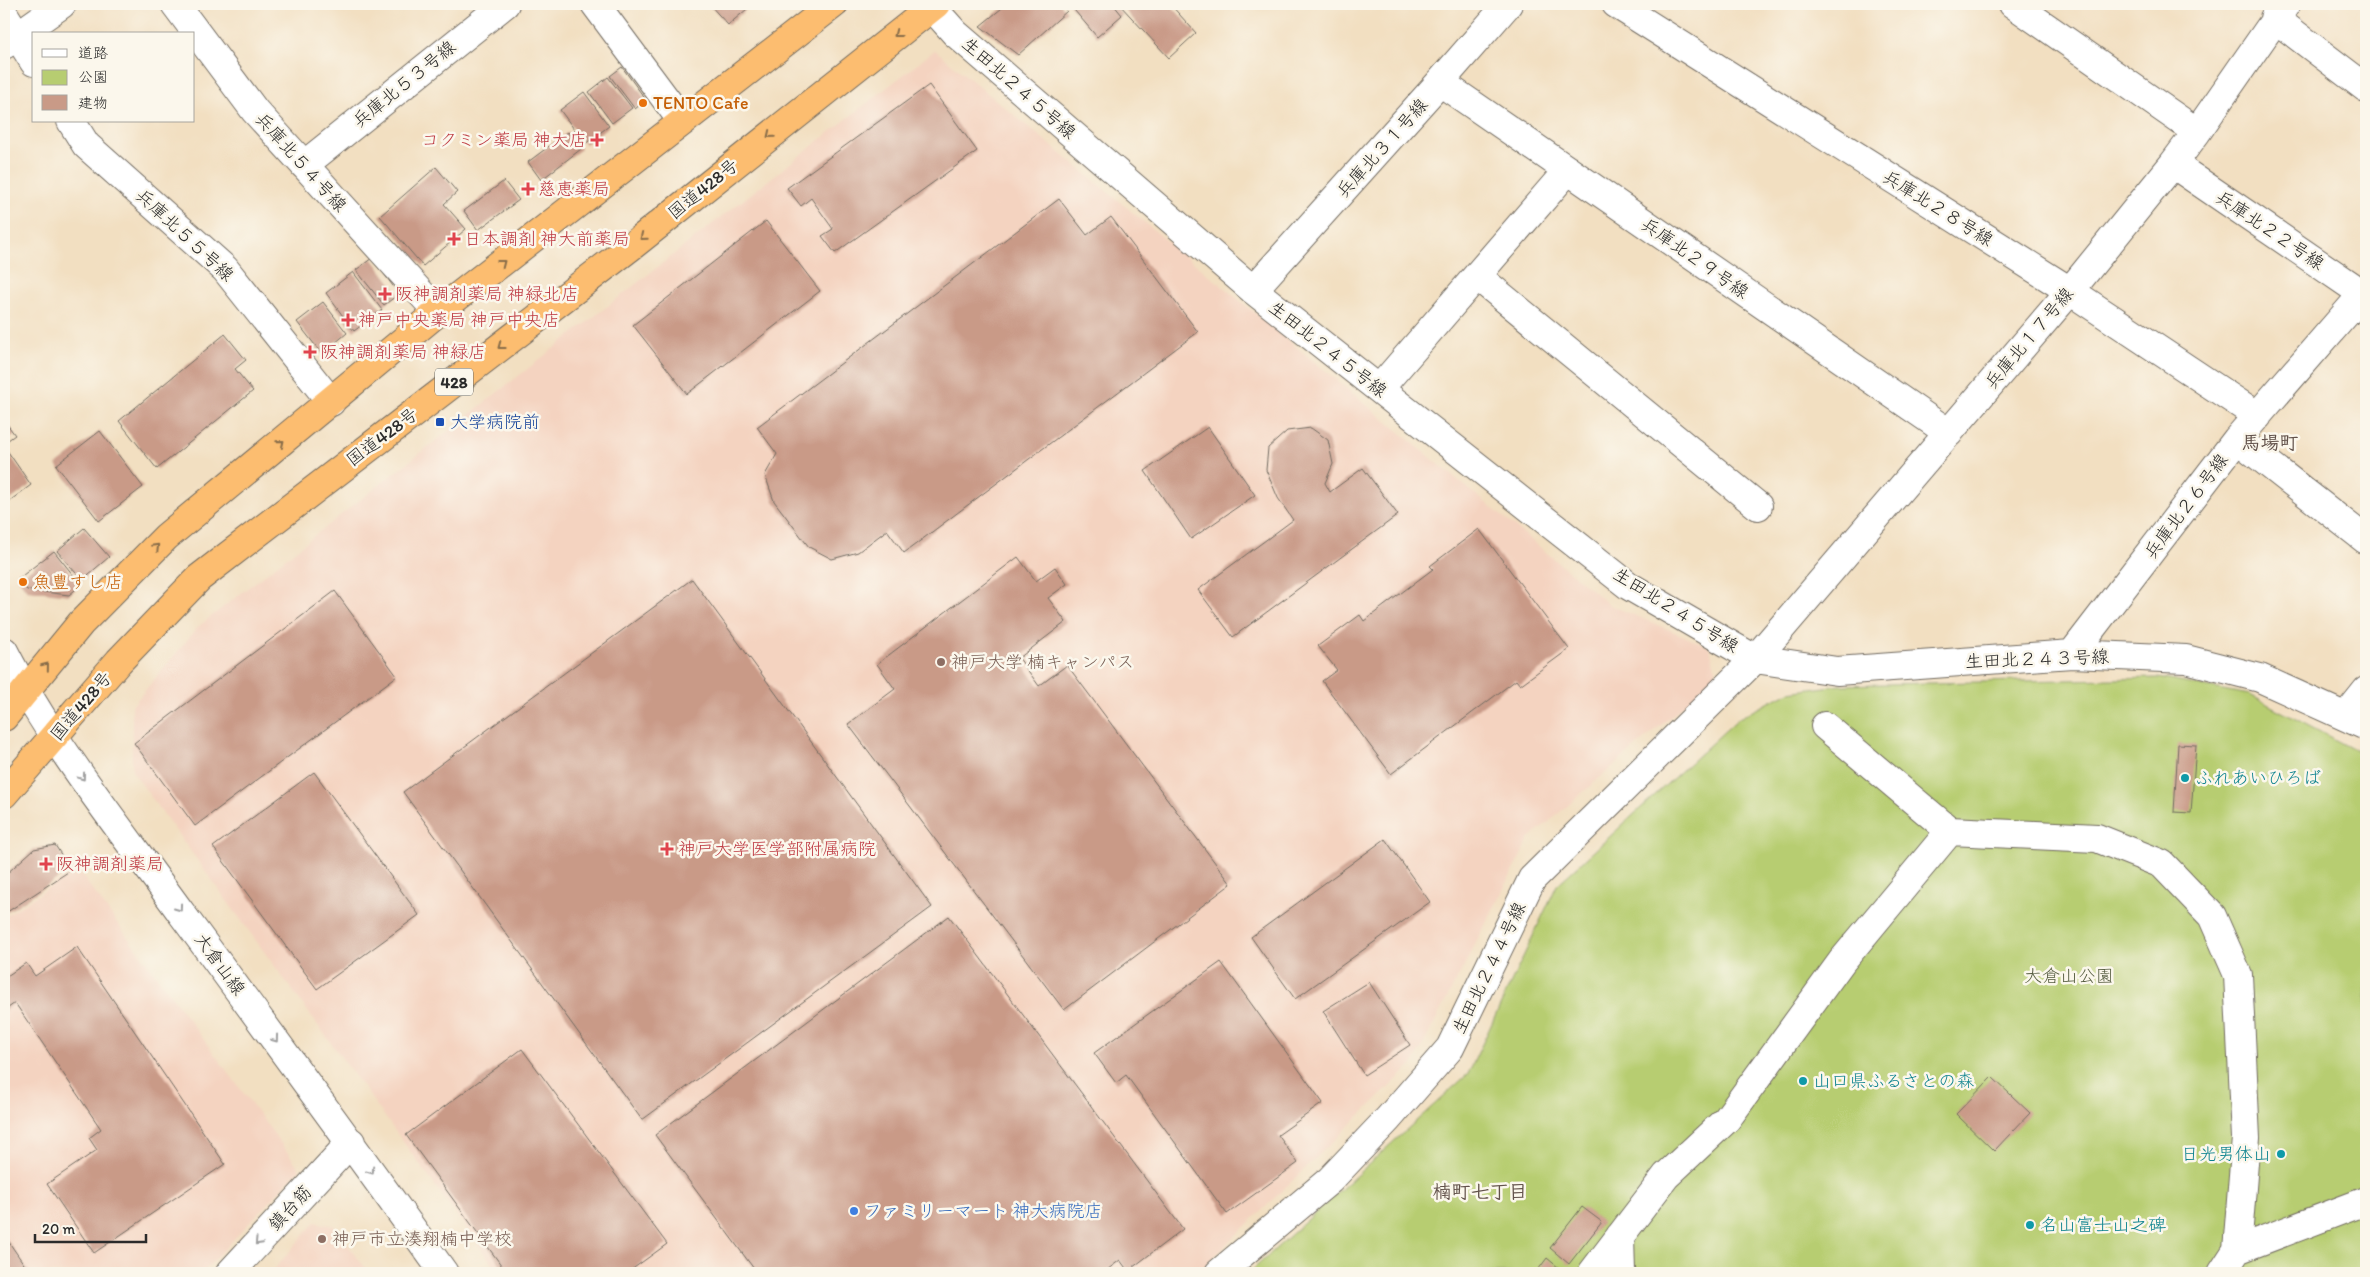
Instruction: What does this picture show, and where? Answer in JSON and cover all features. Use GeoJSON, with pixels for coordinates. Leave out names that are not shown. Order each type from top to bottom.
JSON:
{"type":"FeatureCollection","features":[{"type":"Feature","properties":{"kind":"highway"},"geometry":{"type":"LineString","coordinates":[[4,717],[81,623],[166,537],[438,312],[834,4]]}},
{"type":"Feature","properties":{"kind":"highway","name":"国道428号"},"geometry":{"type":"LineString","coordinates":[[4,794],[119,661],[199,578],[633,245],[932,5]]}},
{"type":"Feature","properties":{"kind":"street"},"geometry":{"type":"LineString","coordinates":[[32,60],[8,31],[62,4]]}},
{"type":"Feature","properties":{"kind":"street","name":"兵庫北５４号線"},"geometry":{"type":"LineString","coordinates":[[175,4],[255,111],[438,312]]}},
{"type":"Feature","properties":{"kind":"street","name":"兵庫北５３号線"},"geometry":{"type":"LineString","coordinates":[[304,165],[505,4]]}},
{"type":"Feature","properties":{"kind":"street"},"geometry":{"type":"LineString","coordinates":[[595,4],[682,121]]}},
{"type":"Feature","properties":{"kind":"street","name":"兵庫北３１号線"},"geometry":{"type":"LineString","coordinates":[[1253,290],[1508,4]]}},
{"type":"Feature","properties":{"kind":"street","name":"兵庫北２８号線"},"geometry":{"type":"LineString","coordinates":[[1616,4],[2070,291],[2258,416]]}},
{"type":"Feature","properties":{"kind":"street"},"geometry":{"type":"LineString","coordinates":[[2013,4],[2197,132]]}},
{"type":"Feature","properties":{"kind":"street","name":"生田北２４５号線"},"geometry":{"type":"LineString","coordinates":[[932,5],[955,34],[1253,290],[1629,586],[1755,659]]}},
{"type":"Feature","properties":{"kind":"street"},"geometry":{"type":"LineString","coordinates":[[2280,11],[2366,88]]}},
{"type":"Feature","properties":{"kind":"street","name":"兵庫北１７号線"},"geometry":{"type":"LineString","coordinates":[[1755,659],[2070,291],[2173,164],[2280,11]]}},
{"type":"Feature","properties":{"kind":"street","name":"兵庫北２９号線"},"geometry":{"type":"LineString","coordinates":[[1440,82],[1949,433]]}},
{"type":"Feature","properties":{"kind":"street","name":"兵庫北５５号線"},"geometry":{"type":"LineString","coordinates":[[72,122],[86,145],[225,269],[331,402]]}},
{"type":"Feature","properties":{"kind":"street","name":"兵庫北２２号線"},"geometry":{"type":"LineString","coordinates":[[2173,164],[2365,295]]}},
{"type":"Feature","properties":{"kind":"street"},"geometry":{"type":"LineString","coordinates":[[1380,389],[1568,170]]}},
{"type":"Feature","properties":{"kind":"street"},"geometry":{"type":"LineString","coordinates":[[1477,276],[1758,506]]}},
{"type":"Feature","properties":{"kind":"street","name":"兵庫北２６号線"},"geometry":{"type":"LineString","coordinates":[[2072,654],[2237,439],[2365,295]]}},
{"type":"Feature","properties":{"kind":"street"},"geometry":{"type":"LineString","coordinates":[[2237,439],[2366,540]]}},
{"type":"Feature","properties":{"kind":"street","name":"大倉山線"},"geometry":{"type":"LineString","coordinates":[[4,651],[25,692],[54,737],[351,1142],[444,1273]]}},
{"type":"Feature","properties":{"kind":"street","name":"生田北２４３号線"},"geometry":{"type":"LineString","coordinates":[[1755,659],[1837,671],[2072,654],[2186,659],[2260,678],[2356,721]]}},
{"type":"Feature","properties":{"kind":"street","name":"生田北２４４号線"},"geometry":{"type":"LineString","coordinates":[[1219,1273],[1330,1180],[1394,1112],[1450,1048],[1532,880],[1755,659]]}},
{"type":"Feature","properties":{"kind":"street"},"geometry":{"type":"LineString","coordinates":[[2356,721],[2366,691]]}},
{"type":"Feature","properties":{"kind":"street"},"geometry":{"type":"LineString","coordinates":[[1825,726],[1950,831],[2097,838],[2162,864],[2212,916],[2238,975],[2246,1138],[2237,1250],[2222,1273]]}},
{"type":"Feature","properties":{"kind":"street"},"geometry":{"type":"LineString","coordinates":[[1592,1273],[1666,1176],[1727,1119],[1842,961],[1950,831]]}},
{"type":"Feature","properties":{"kind":"street","name":"鎮台筋"},"geometry":{"type":"LineString","coordinates":[[230,1273],[351,1142]]}},
{"type":"Feature","properties":{"kind":"street"},"geometry":{"type":"LineString","coordinates":[[2237,1250],[2366,1201]]}},
{"type":"Feature","properties":{"kind":"street"},"geometry":{"type":"LineString","coordinates":[[1620,1236],[1621,1273]]}},
{"type":"Feature","properties":{"kind":"shaded area","name":"神戸大学 楠キャンパス"},"geometry":{"type":"Polygon","coordinates":[[[935,50],[1610,605],[1710,647],[1717,677],[1530,838],[1413,1064],[1197,1273],[499,1273],[132,771],[132,706],[199,626],[935,50]]]}},
{"type":"Feature","properties":{"kind":"shaded area"},"geometry":{"type":"Polygon","coordinates":[[[77,869],[300,1169],[202,1273],[4,1273],[4,917],[77,869]]]}},
{"type":"Feature","properties":{"kind":"shaded area","name":"神戸市立湊翔楠中学校"},"geometry":{"type":"Polygon","coordinates":[[[315,1222],[334,1226],[369,1273],[271,1273],[315,1222]]]}},
{"type":"Feature","properties":{"kind":"green space","name":"大倉山公園"},"geometry":{"type":"Polygon","coordinates":[[[2158,678],[2250,695],[2366,756],[2366,1273],[1249,1273],[1468,1074],[1557,885],[1739,718],[1789,692],[1840,685],[2158,678]]]}},
{"type":"Feature","properties":{"kind":"building"},"geometry":{"type":"Polygon","coordinates":[[[709,4],[753,4],[728,25],[709,4]]]}},
{"type":"Feature","properties":{"kind":"building"},"geometry":{"type":"Polygon","coordinates":[[[1007,4],[1060,4],[1067,11],[1018,55],[980,26],[1007,4]]]}},
{"type":"Feature","properties":{"kind":"building"},"geometry":{"type":"Polygon","coordinates":[[[1069,4],[1113,4],[1122,15],[1097,37],[1069,4]]]}},
{"type":"Feature","properties":{"kind":"building"},"geometry":{"type":"Polygon","coordinates":[[[1119,4],[1170,4],[1196,33],[1169,58],[1119,4]]]}},
{"type":"Feature","properties":{"kind":"building"},"geometry":{"type":"Polygon","coordinates":[[[622,67],[646,100],[635,109],[610,76],[622,67]]]}},
{"type":"Feature","properties":{"kind":"building"},"geometry":{"type":"Polygon","coordinates":[[[608,77],[632,108],[612,123],[589,92],[608,77]]]}},
{"type":"Feature","properties":{"kind":"building"},"geometry":{"type":"Polygon","coordinates":[[[929,85],[977,151],[835,253],[822,236],[833,229],[811,198],[801,206],[787,188],[929,85]]]}},
{"type":"Feature","properties":{"kind":"building"},"geometry":{"type":"Polygon","coordinates":[[[584,92],[609,126],[585,144],[560,110],[584,92]]]}},
{"type":"Feature","properties":{"kind":"building"},"geometry":{"type":"Polygon","coordinates":[[[568,132],[581,149],[541,180],[528,162],[568,132]]]}},
{"type":"Feature","properties":{"kind":"building"},"geometry":{"type":"Polygon","coordinates":[[[436,167],[457,192],[444,204],[466,229],[423,266],[380,216],[436,167]]]}},
{"type":"Feature","properties":{"kind":"building"},"geometry":{"type":"Polygon","coordinates":[[[504,181],[519,200],[478,230],[464,211],[504,181]]]}},
{"type":"Feature","properties":{"kind":"building"},"geometry":{"type":"Polygon","coordinates":[[[1059,199],[1087,235],[1111,217],[1198,332],[904,553],[887,530],[858,552],[832,559],[809,547],[774,501],[765,475],[777,454],[757,427],[1059,199]]]}},
{"type":"Feature","properties":{"kind":"building"},"geometry":{"type":"Polygon","coordinates":[[[766,221],[820,291],[687,394],[633,325],[766,221]]]}},
{"type":"Feature","properties":{"kind":"building"},"geometry":{"type":"Polygon","coordinates":[[[372,258],[399,294],[384,305],[356,270],[372,258]]]}},
{"type":"Feature","properties":{"kind":"building"},"geometry":{"type":"Polygon","coordinates":[[[353,272],[382,310],[354,331],[326,293],[353,272]]]}},
{"type":"Feature","properties":{"kind":"building"},"geometry":{"type":"Polygon","coordinates":[[[323,302],[347,333],[322,354],[297,322],[323,302]]]}},
{"type":"Feature","properties":{"kind":"building"},"geometry":{"type":"Polygon","coordinates":[[[225,334],[246,360],[235,369],[253,391],[157,469],[119,421],[225,334]]]}},
{"type":"Feature","properties":{"kind":"building"},"geometry":{"type":"Polygon","coordinates":[[[4,420],[15,435],[4,443],[4,420]]]}},
{"type":"Feature","properties":{"kind":"building"},"geometry":{"type":"Polygon","coordinates":[[[1208,427],[1255,495],[1191,539],[1145,471],[1208,427]]]}},
{"type":"Feature","properties":{"kind":"building"},"geometry":{"type":"Polygon","coordinates":[[[1311,428],[1328,440],[1333,464],[1325,483],[1330,492],[1363,468],[1398,515],[1233,637],[1198,590],[1293,520],[1278,498],[1266,470],[1268,448],[1287,431],[1311,428]]]}},
{"type":"Feature","properties":{"kind":"building"},"geometry":{"type":"Polygon","coordinates":[[[100,431],[143,487],[99,521],[56,465],[100,431]]]}},
{"type":"Feature","properties":{"kind":"building"},"geometry":{"type":"Polygon","coordinates":[[[4,446],[31,485],[4,505],[4,446]]]}},
{"type":"Feature","properties":{"kind":"building"},"geometry":{"type":"Polygon","coordinates":[[[84,528],[109,557],[82,580],[57,551],[84,528]]]}},
{"type":"Feature","properties":{"kind":"building"},"geometry":{"type":"Polygon","coordinates":[[[1479,529],[1569,649],[1520,685],[1516,680],[1391,774],[1322,681],[1337,670],[1318,646],[1360,615],[1364,621],[1433,569],[1430,566],[1479,529]]]}},
{"type":"Feature","properties":{"kind":"building"},"geometry":{"type":"Polygon","coordinates":[[[54,551],[81,585],[69,595],[27,590],[18,579],[54,551]]]}},
{"type":"Feature","properties":{"kind":"building"},"geometry":{"type":"Polygon","coordinates":[[[1018,557],[1036,581],[1055,567],[1067,584],[1048,598],[1066,622],[1019,658],[1039,686],[1067,665],[1231,884],[1064,1010],[848,724],[895,689],[877,664],[1018,557]]]}},
{"type":"Feature","properties":{"kind":"building","name":"神戸大学医学部附属病院"},"geometry":{"type":"Polygon","coordinates":[[[692,579],[932,907],[642,1120],[403,792],[692,579]]]}},
{"type":"Feature","properties":{"kind":"building"},"geometry":{"type":"Polygon","coordinates":[[[335,591],[397,676],[195,826],[134,743],[335,591]]]}},
{"type":"Feature","properties":{"kind":"building","name":"ふれあいひろば"},"geometry":{"type":"Polygon","coordinates":[[[2178,744],[2196,745],[2191,813],[2174,812],[2178,744]]]}},
{"type":"Feature","properties":{"kind":"building"},"geometry":{"type":"Polygon","coordinates":[[[314,772],[419,915],[317,989],[213,847],[314,772]]]}},
{"type":"Feature","properties":{"kind":"building"},"geometry":{"type":"Polygon","coordinates":[[[1385,839],[1430,902],[1295,999],[1251,937],[1385,839]]]}},
{"type":"Feature","properties":{"kind":"building"},"geometry":{"type":"Polygon","coordinates":[[[55,845],[71,870],[4,914],[4,876],[34,849],[55,845]]]}},
{"type":"Feature","properties":{"kind":"building"},"geometry":{"type":"Polygon","coordinates":[[[949,916],[1183,1229],[1128,1271],[1120,1260],[1103,1273],[757,1273],[655,1135],[949,916]]]}},
{"type":"Feature","properties":{"kind":"building"},"geometry":{"type":"Polygon","coordinates":[[[77,947],[225,1164],[94,1253],[47,1184],[97,1150],[89,1138],[101,1129],[15,1003],[4,1011],[4,978],[26,963],[35,976],[77,947]]]}},
{"type":"Feature","properties":{"kind":"building"},"geometry":{"type":"Polygon","coordinates":[[[1221,962],[1323,1103],[1278,1135],[1298,1163],[1227,1214],[1126,1075],[1116,1083],[1094,1053],[1221,962]]]}},
{"type":"Feature","properties":{"kind":"building"},"geometry":{"type":"Polygon","coordinates":[[[1369,982],[1410,1045],[1364,1075],[1323,1011],[1369,982]]]}},
{"type":"Feature","properties":{"kind":"building"},"geometry":{"type":"Polygon","coordinates":[[[522,1049],[667,1244],[627,1273],[507,1273],[406,1135],[522,1049]]]}},
{"type":"Feature","properties":{"kind":"building"},"geometry":{"type":"Polygon","coordinates":[[[1992,1077],[2030,1113],[1994,1151],[1956,1114],[1992,1077]]]}},
{"type":"Feature","properties":{"kind":"building"},"geometry":{"type":"Polygon","coordinates":[[[1582,1207],[1602,1222],[1569,1264],[1550,1248],[1582,1207]]]}},
{"type":"Feature","properties":{"kind":"building"},"geometry":{"type":"Polygon","coordinates":[[[4,1235],[30,1273],[4,1273],[4,1235]]]}},
{"type":"Feature","properties":{"kind":"building"},"geometry":{"type":"Polygon","coordinates":[[[1547,1258],[1559,1268],[1555,1273],[1542,1273],[1538,1270],[1547,1258]]]}},
{"type":"Feature","properties":{"kind":"place","name":"TENTO Cafe"},"geometry":{"type":"Point","coordinates":[643,103]}},
{"type":"Feature","properties":{"kind":"place","name":"コクミン薬局 神大店"},"geometry":{"type":"Point","coordinates":[597,140]}},
{"type":"Feature","properties":{"kind":"place","name":"慈恵薬局"},"geometry":{"type":"Point","coordinates":[528,189]}},
{"type":"Feature","properties":{"kind":"place","name":"日本調剤 神大前薬局"},"geometry":{"type":"Point","coordinates":[454,239]}},
{"type":"Feature","properties":{"kind":"place","name":"阪神調剤薬局 神緑北店"},"geometry":{"type":"Point","coordinates":[385,294]}},
{"type":"Feature","properties":{"kind":"place","name":"神戸中央薬局 神戸中央店"},"geometry":{"type":"Point","coordinates":[348,320]}},
{"type":"Feature","properties":{"kind":"place","name":"阪神調剤薬局 神緑店"},"geometry":{"type":"Point","coordinates":[310,352]}},
{"type":"Feature","properties":{"kind":"place","name":"大学病院前"},"geometry":{"type":"Point","coordinates":[440,422]}},
{"type":"Feature","properties":{"kind":"place","name":"魚豊すし店"},"geometry":{"type":"Point","coordinates":[23,582]}},
{"type":"Feature","properties":{"kind":"place","name":"神戸大学 楠キャンパス"},"geometry":{"type":"Point","coordinates":[941,662]}},
{"type":"Feature","properties":{"kind":"place","name":"ふれあいひろば"},"geometry":{"type":"Point","coordinates":[2185,778]}},
{"type":"Feature","properties":{"kind":"place","name":"神戸大学医学部附属病院"},"geometry":{"type":"Point","coordinates":[667,849]}},
{"type":"Feature","properties":{"kind":"place","name":"阪神調剤薬局"},"geometry":{"type":"Point","coordinates":[46,864]}},
{"type":"Feature","properties":{"kind":"place","name":"山口県ふるさとの森"},"geometry":{"type":"Point","coordinates":[1803,1081]}},
{"type":"Feature","properties":{"kind":"place","name":"日光男体山"},"geometry":{"type":"Point","coordinates":[2281,1154]}},
{"type":"Feature","properties":{"kind":"place","name":"ファミリーマート 神大病院店"},"geometry":{"type":"Point","coordinates":[854,1211]}},
{"type":"Feature","properties":{"kind":"place","name":"名山富士山之碑"},"geometry":{"type":"Point","coordinates":[2030,1225]}},
{"type":"Feature","properties":{"kind":"place","name":"神戸市立湊翔楠中学校"},"geometry":{"type":"Point","coordinates":[322,1239]}},
{"type":"Feature","properties":{"kind":"district","name":"馬場町"},"geometry":{"type":"Point","coordinates":[2270,442]}},
{"type":"Feature","properties":{"kind":"district","name":"楠町七丁目"},"geometry":{"type":"Point","coordinates":[1480,1191]}}]}
